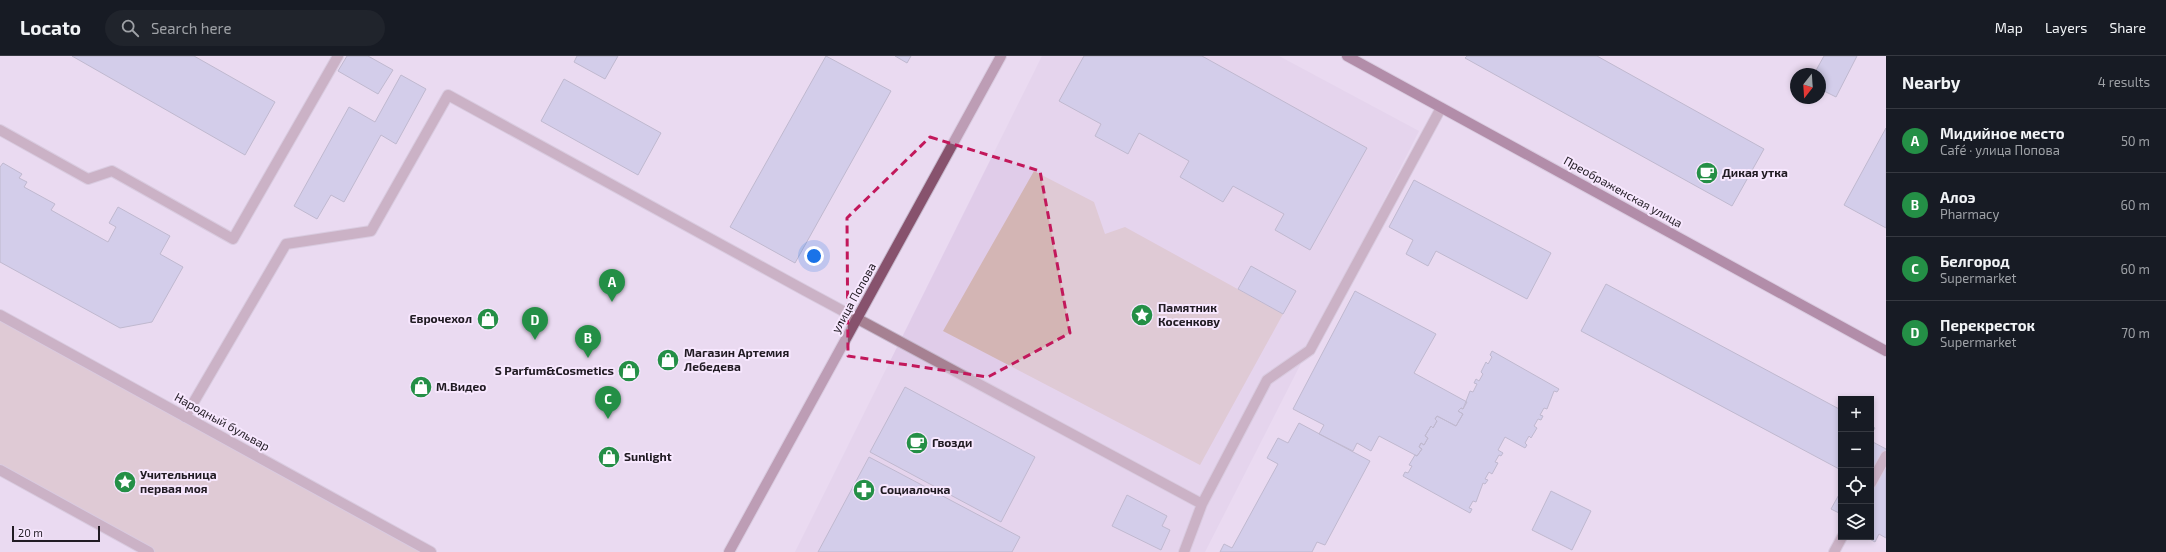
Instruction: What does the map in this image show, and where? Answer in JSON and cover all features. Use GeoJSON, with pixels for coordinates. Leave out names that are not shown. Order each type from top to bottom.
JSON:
{"type":"FeatureCollection","features":[{"type":"Feature","properties":{"kind":"main road","name":"улица Попова"},"geometry":{"type":"LineString","coordinates":[[729,552],[1001,56]]}},
{"type":"Feature","properties":{"kind":"main road","name":"Преображенская улица"},"geometry":{"type":"LineString","coordinates":[[1347,56],[1886,351]]}},
{"type":"Feature","properties":{"kind":"street"},"geometry":{"type":"LineString","coordinates":[[0,130],[88,179],[112,171],[233,240],[338,56]]}},
{"type":"Feature","properties":{"kind":"street"},"geometry":{"type":"LineString","coordinates":[[185,417],[286,244],[371,231],[448,95],[1202,504]]}},
{"type":"Feature","properties":{"kind":"street"},"geometry":{"type":"LineString","coordinates":[[1184,552],[1202,504],[1267,380],[1310,350],[1441,108]]}},
{"type":"Feature","properties":{"kind":"street","name":"Народный бульвар"},"geometry":{"type":"LineString","coordinates":[[0,315],[431,552]]}},
{"type":"Feature","properties":{"kind":"street"},"geometry":{"type":"LineString","coordinates":[[1874,478],[1886,456]]}},
{"type":"Feature","properties":{"kind":"street"},"geometry":{"type":"LineString","coordinates":[[0,470],[149,552]]}},
{"type":"Feature","properties":{"kind":"street"},"geometry":{"type":"LineString","coordinates":[[1834,552],[1840,540]]}},
{"type":"Feature","properties":{"kind":"highlighted area"},"geometry":{"type":"Polygon","coordinates":[[[930,137],[1040,171],[1070,333],[988,377],[848,356],[847,218],[930,137]]]}},
{"type":"Feature","properties":{"kind":"shaded area"},"geometry":{"type":"Polygon","coordinates":[[[1042,56],[1279,56],[1419,131],[1205,552],[795,552],[1042,56]]]}},
{"type":"Feature","properties":{"kind":"shaded area"},"geometry":{"type":"Polygon","coordinates":[[[1034,171],[1094,202],[1105,234],[1125,227],[1283,314],[1200,465],[943,331],[1034,171]]]}},
{"type":"Feature","properties":{"kind":"shaded area"},"geometry":{"type":"Polygon","coordinates":[[[0,317],[426,552],[153,552],[0,467],[0,317]]]}},
{"type":"Feature","properties":{"kind":"building"},"geometry":{"type":"Polygon","coordinates":[[[72,56],[194,56],[275,102],[245,155],[72,56]]]}},
{"type":"Feature","properties":{"kind":"building"},"geometry":{"type":"Polygon","coordinates":[[[347,56],[368,56],[393,70],[378,94],[338,71],[347,56]]]}},
{"type":"Feature","properties":{"kind":"building"},"geometry":{"type":"Polygon","coordinates":[[[577,56],[618,56],[605,79],[574,62],[577,56]]]}},
{"type":"Feature","properties":{"kind":"building"},"geometry":{"type":"Polygon","coordinates":[[[826,56],[891,91],[795,263],[730,227],[826,56]]]}},
{"type":"Feature","properties":{"kind":"building"},"geometry":{"type":"Polygon","coordinates":[[[895,56],[911,56],[907,63],[895,56]]]}},
{"type":"Feature","properties":{"kind":"building"},"geometry":{"type":"Polygon","coordinates":[[[1084,56],[1202,56],[1367,148],[1310,250],[1275,230],[1284,214],[1233,186],[1223,202],[1180,177],[1189,161],[1139,133],[1128,154],[1095,136],[1101,124],[1059,101],[1084,56]]]}},
{"type":"Feature","properties":{"kind":"building"},"geometry":{"type":"Polygon","coordinates":[[[1467,56],[1597,56],[1764,149],[1732,206],[1465,58],[1467,56]]]}},
{"type":"Feature","properties":{"kind":"building"},"geometry":{"type":"Polygon","coordinates":[[[1824,56],[1857,56],[1836,97],[1826,92],[1826,68],[1817,68],[1824,56]]]}},
{"type":"Feature","properties":{"kind":"building"},"geometry":{"type":"Polygon","coordinates":[[[401,75],[426,89],[396,144],[381,135],[344,202],[331,195],[317,219],[294,206],[349,107],[375,122],[401,75]]]}},
{"type":"Feature","properties":{"kind":"building"},"geometry":{"type":"Polygon","coordinates":[[[564,79],[661,133],[638,175],[541,121],[564,79]]]}},
{"type":"Feature","properties":{"kind":"building"},"geometry":{"type":"Polygon","coordinates":[[[1886,128],[1886,228],[1844,205],[1886,128]]]}},
{"type":"Feature","properties":{"kind":"building"},"geometry":{"type":"Polygon","coordinates":[[[3,163],[22,174],[19,178],[27,182],[24,187],[55,204],[51,210],[108,242],[116,227],[109,223],[118,207],[170,236],[160,254],[183,267],[152,322],[120,328],[0,262],[0,167],[3,163]]]}},
{"type":"Feature","properties":{"kind":"building"},"geometry":{"type":"Polygon","coordinates":[[[1414,180],[1551,253],[1527,299],[1436,251],[1428,266],[1406,254],[1413,240],[1389,227],[1414,180]]]}},
{"type":"Feature","properties":{"kind":"building"},"geometry":{"type":"Polygon","coordinates":[[[1251,266],[1296,291],[1283,314],[1238,289],[1251,266]]]}},
{"type":"Feature","properties":{"kind":"building"},"geometry":{"type":"Polygon","coordinates":[[[1606,284],[1838,408],[1838,468],[1581,331],[1606,284]]]}},
{"type":"Feature","properties":{"kind":"building"},"geometry":{"type":"Polygon","coordinates":[[[1355,291],[1436,334],[1414,373],[1467,402],[1463,409],[1461,408],[1458,411],[1463,414],[1456,426],[1437,416],[1435,419],[1437,421],[1433,428],[1431,426],[1425,436],[1428,438],[1424,445],[1421,443],[1419,447],[1422,449],[1417,456],[1379,436],[1371,451],[1357,443],[1353,451],[1319,434],[1324,425],[1293,409],[1355,291]]]}},
{"type":"Feature","properties":{"kind":"building"},"geometry":{"type":"Polygon","coordinates":[[[1492,351],[1559,389],[1557,392],[1554,391],[1547,409],[1544,408],[1540,415],[1543,416],[1541,420],[1538,419],[1534,426],[1537,428],[1531,438],[1529,436],[1525,443],[1527,445],[1525,448],[1505,437],[1498,450],[1503,453],[1501,456],[1499,455],[1495,462],[1498,463],[1492,474],[1489,472],[1485,479],[1488,480],[1485,484],[1483,483],[1476,502],[1473,501],[1469,508],[1472,509],[1470,513],[1403,476],[1405,472],[1408,473],[1412,466],[1409,465],[1415,455],[1417,456],[1422,449],[1419,447],[1421,443],[1424,445],[1428,438],[1425,436],[1431,426],[1433,428],[1437,421],[1435,419],[1437,416],[1456,426],[1463,414],[1458,411],[1461,408],[1463,409],[1470,391],[1473,392],[1477,384],[1474,383],[1476,379],[1479,381],[1483,374],[1481,372],[1486,362],[1488,364],[1492,357],[1490,355],[1492,351]]]}},
{"type":"Feature","properties":{"kind":"building"},"geometry":{"type":"Polygon","coordinates":[[[905,387],[1035,457],[1001,522],[870,452],[905,387]]]}},
{"type":"Feature","properties":{"kind":"building"},"geometry":{"type":"Polygon","coordinates":[[[1299,423],[1370,461],[1325,545],[1317,542],[1312,552],[1220,552],[1224,544],[1232,548],[1278,464],[1267,458],[1278,438],[1288,443],[1299,423]]]}},
{"type":"Feature","properties":{"kind":"building"},"geometry":{"type":"Polygon","coordinates":[[[1874,443],[1886,449],[1886,538],[1879,534],[1875,542],[1871,540],[1874,540],[1874,443]]]}},
{"type":"Feature","properties":{"kind":"building"},"geometry":{"type":"Polygon","coordinates":[[[869,457],[1020,537],[1012,552],[818,552],[869,457]]]}},
{"type":"Feature","properties":{"kind":"building"},"geometry":{"type":"Polygon","coordinates":[[[1551,491],[1591,511],[1572,550],[1532,530],[1551,491]]]}},
{"type":"Feature","properties":{"kind":"building"},"geometry":{"type":"Polygon","coordinates":[[[1127,495],[1167,516],[1162,526],[1170,530],[1161,550],[1112,526],[1127,495]]]}},
{"type":"Feature","properties":{"kind":"building"},"geometry":{"type":"Polygon","coordinates":[[[1838,496],[1838,512],[1831,509],[1838,496]]]}},
{"type":"Feature","properties":{"kind":"place","name":"Дикая утка"},"geometry":{"type":"Point","coordinates":[1707,173]}},
{"type":"Feature","properties":{"kind":"place","name":"Мидийное место"},"geometry":{"type":"Point","coordinates":[612,302]}},
{"type":"Feature","properties":{"kind":"place","name":"Памятник Косенкову"},"geometry":{"type":"Point","coordinates":[1142,315]}},
{"type":"Feature","properties":{"kind":"place","name":"Еврочехол"},"geometry":{"type":"Point","coordinates":[488,319]}},
{"type":"Feature","properties":{"kind":"place","name":"Перекресток"},"geometry":{"type":"Point","coordinates":[535,340]}},
{"type":"Feature","properties":{"kind":"place","name":"Алоэ"},"geometry":{"type":"Point","coordinates":[588,358]}},
{"type":"Feature","properties":{"kind":"place","name":"Магазин Артемия Лебедева"},"geometry":{"type":"Point","coordinates":[668,360]}},
{"type":"Feature","properties":{"kind":"place","name":"S Parfum&Cosmetics"},"geometry":{"type":"Point","coordinates":[629,371]}},
{"type":"Feature","properties":{"kind":"place","name":"М.Видео"},"geometry":{"type":"Point","coordinates":[421,387]}},
{"type":"Feature","properties":{"kind":"place","name":"Белгород"},"geometry":{"type":"Point","coordinates":[608,419]}},
{"type":"Feature","properties":{"kind":"place","name":"Гвозди"},"geometry":{"type":"Point","coordinates":[917,443]}},
{"type":"Feature","properties":{"kind":"place","name":"Sunlight"},"geometry":{"type":"Point","coordinates":[609,457]}},
{"type":"Feature","properties":{"kind":"place","name":"Учительница первая моя"},"geometry":{"type":"Point","coordinates":[125,482]}},
{"type":"Feature","properties":{"kind":"place","name":"Социалочка"},"geometry":{"type":"Point","coordinates":[864,490]}}]}
